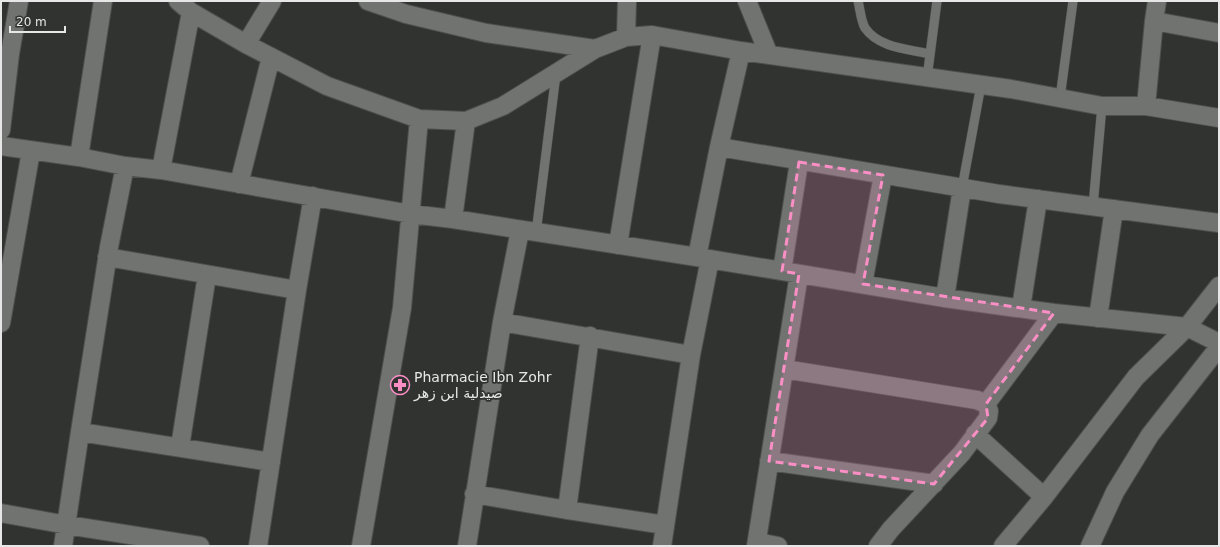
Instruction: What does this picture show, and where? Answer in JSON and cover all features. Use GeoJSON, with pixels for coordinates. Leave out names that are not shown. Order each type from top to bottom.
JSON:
{"type":"FeatureCollection","features":[{"type":"Feature","properties":{"kind":"street"},"geometry":{"type":"LineString","coordinates":[[1,130],[5,53],[19,1]]}},
{"type":"Feature","properties":{"kind":"street"},"geometry":{"type":"LineString","coordinates":[[79,157],[103,1]]}},
{"type":"Feature","properties":{"kind":"street"},"geometry":{"type":"LineString","coordinates":[[246,44],[272,1]]}},
{"type":"Feature","properties":{"kind":"street"},"geometry":{"type":"LineString","coordinates":[[368,1],[406,14],[486,33],[595,50]]}},
{"type":"Feature","properties":{"kind":"street"},"geometry":{"type":"LineString","coordinates":[[626,37],[627,1]]}},
{"type":"Feature","properties":{"kind":"street"},"geometry":{"type":"LineString","coordinates":[[747,1],[769,55]]}},
{"type":"Feature","properties":{"kind":"street"},"geometry":{"type":"LineString","coordinates":[[1146,106],[1157,1]]}},
{"type":"Feature","properties":{"kind":"street"},"geometry":{"type":"LineString","coordinates":[[161,170],[184,6],[246,44],[327,86],[419,119],[466,121],[503,106],[595,50],[626,37],[652,35],[741,51],[981,85],[1102,106],[1146,106],[1219,118]]}},
{"type":"Feature","properties":{"kind":"street"},"geometry":{"type":"LineString","coordinates":[[1154,21],[1219,33]]}},
{"type":"Feature","properties":{"kind":"street"},"geometry":{"type":"LineString","coordinates":[[618,245],[652,35]]}},
{"type":"Feature","properties":{"kind":"street"},"geometry":{"type":"LineString","coordinates":[[662,546],[691,355],[718,147],[741,51]]}},
{"type":"Feature","properties":{"kind":"street"},"geometry":{"type":"LineString","coordinates":[[239,184],[271,57]]}},
{"type":"Feature","properties":{"kind":"street"},"geometry":{"type":"LineString","coordinates":[[361,546],[402,308],[419,119]]}},
{"type":"Feature","properties":{"kind":"street"},"geometry":{"type":"LineString","coordinates":[[453,219],[466,121]]}},
{"type":"Feature","properties":{"kind":"street"},"geometry":{"type":"LineString","coordinates":[[1,146],[79,157],[125,166],[161,170],[411,214],[453,219],[704,258],[945,298],[1054,313],[1187,327],[1219,343]]}},
{"type":"Feature","properties":{"kind":"street"},"geometry":{"type":"LineString","coordinates":[[718,147],[799,162],[962,188],[1219,223]]}},
{"type":"Feature","properties":{"kind":"street"},"geometry":{"type":"LineString","coordinates":[[1,324],[8,241],[31,150]]}},
{"type":"Feature","properties":{"kind":"street"},"geometry":{"type":"LineString","coordinates":[[778,546],[756,544],[784,370],[799,162]]}},
{"type":"Feature","properties":{"kind":"street"},"geometry":{"type":"LineString","coordinates":[[63,546],[107,257],[125,166]]}},
{"type":"Feature","properties":{"kind":"street"},"geometry":{"type":"LineString","coordinates":[[863,284],[883,175]]}},
{"type":"Feature","properties":{"kind":"street"},"geometry":{"type":"LineString","coordinates":[[945,298],[962,188]]}},
{"type":"Feature","properties":{"kind":"street"},"geometry":{"type":"LineString","coordinates":[[258,546],[297,290],[313,196]]}},
{"type":"Feature","properties":{"kind":"street"},"geometry":{"type":"LineString","coordinates":[[1021,308],[1038,199]]}},
{"type":"Feature","properties":{"kind":"street"},"geometry":{"type":"LineString","coordinates":[[1098,318],[1114,209]]}},
{"type":"Feature","properties":{"kind":"street"},"geometry":{"type":"LineString","coordinates":[[467,546],[502,322],[528,231]]}},
{"type":"Feature","properties":{"kind":"street"},"geometry":{"type":"LineString","coordinates":[[107,257],[297,290]]}},
{"type":"Feature","properties":{"kind":"street"},"geometry":{"type":"LineString","coordinates":[[180,447],[207,274]]}},
{"type":"Feature","properties":{"kind":"street"},"geometry":{"type":"LineString","coordinates":[[1003,546],[1044,497],[1136,377],[1213,302],[1219,286]]}},
{"type":"Feature","properties":{"kind":"street"},"geometry":{"type":"LineString","coordinates":[[986,404],[1054,313]]}},
{"type":"Feature","properties":{"kind":"street"},"geometry":{"type":"LineString","coordinates":[[502,322],[590,336],[691,355]]}},
{"type":"Feature","properties":{"kind":"street"},"geometry":{"type":"LineString","coordinates":[[566,510],[590,336]]}},
{"type":"Feature","properties":{"kind":"street"},"geometry":{"type":"LineString","coordinates":[[1090,546],[1115,492],[1150,435],[1219,347]]}},
{"type":"Feature","properties":{"kind":"street"},"geometry":{"type":"LineString","coordinates":[[784,370],[977,400],[986,404],[989,411],[988,418],[962,453],[878,546]]}},
{"type":"Feature","properties":{"kind":"street"},"geometry":{"type":"LineString","coordinates":[[80,432],[271,462]]}},
{"type":"Feature","properties":{"kind":"street"},"geometry":{"type":"LineString","coordinates":[[975,434],[1044,497]]}},
{"type":"Feature","properties":{"kind":"street"},"geometry":{"type":"LineString","coordinates":[[769,462],[934,484]]}},
{"type":"Feature","properties":{"kind":"street"},"geometry":{"type":"LineString","coordinates":[[474,494],[665,525]]}},
{"type":"Feature","properties":{"kind":"street"},"geometry":{"type":"LineString","coordinates":[[1,513],[200,546]]}},
{"type":"Feature","properties":{"kind":"lane"},"geometry":{"type":"LineString","coordinates":[[858,1],[864,27],[872,36],[886,45],[930,54]]}},
{"type":"Feature","properties":{"kind":"lane"},"geometry":{"type":"LineString","coordinates":[[927,78],[937,1]]}},
{"type":"Feature","properties":{"kind":"lane"},"geometry":{"type":"LineString","coordinates":[[1060,98],[1073,1]]}},
{"type":"Feature","properties":{"kind":"lane"},"geometry":{"type":"LineString","coordinates":[[528,231],[556,74]]}},
{"type":"Feature","properties":{"kind":"lane"},"geometry":{"type":"LineString","coordinates":[[962,188],[981,85]]}},
{"type":"Feature","properties":{"kind":"lane"},"geometry":{"type":"LineString","coordinates":[[1093,206],[1102,106]]}},
{"type":"Feature","properties":{"kind":"highlighted area"},"geometry":{"type":"Polygon","coordinates":[[[799,162],[883,175],[863,284],[1054,313],[986,404],[988,418],[934,484],[769,461],[799,274],[782,271],[799,162]]]}},
{"type":"Feature","properties":{"kind":"place","name":"Pharmacie Ibn Zohr صيدلية ابن زهر"},"geometry":{"type":"Point","coordinates":[400,385]}}]}
